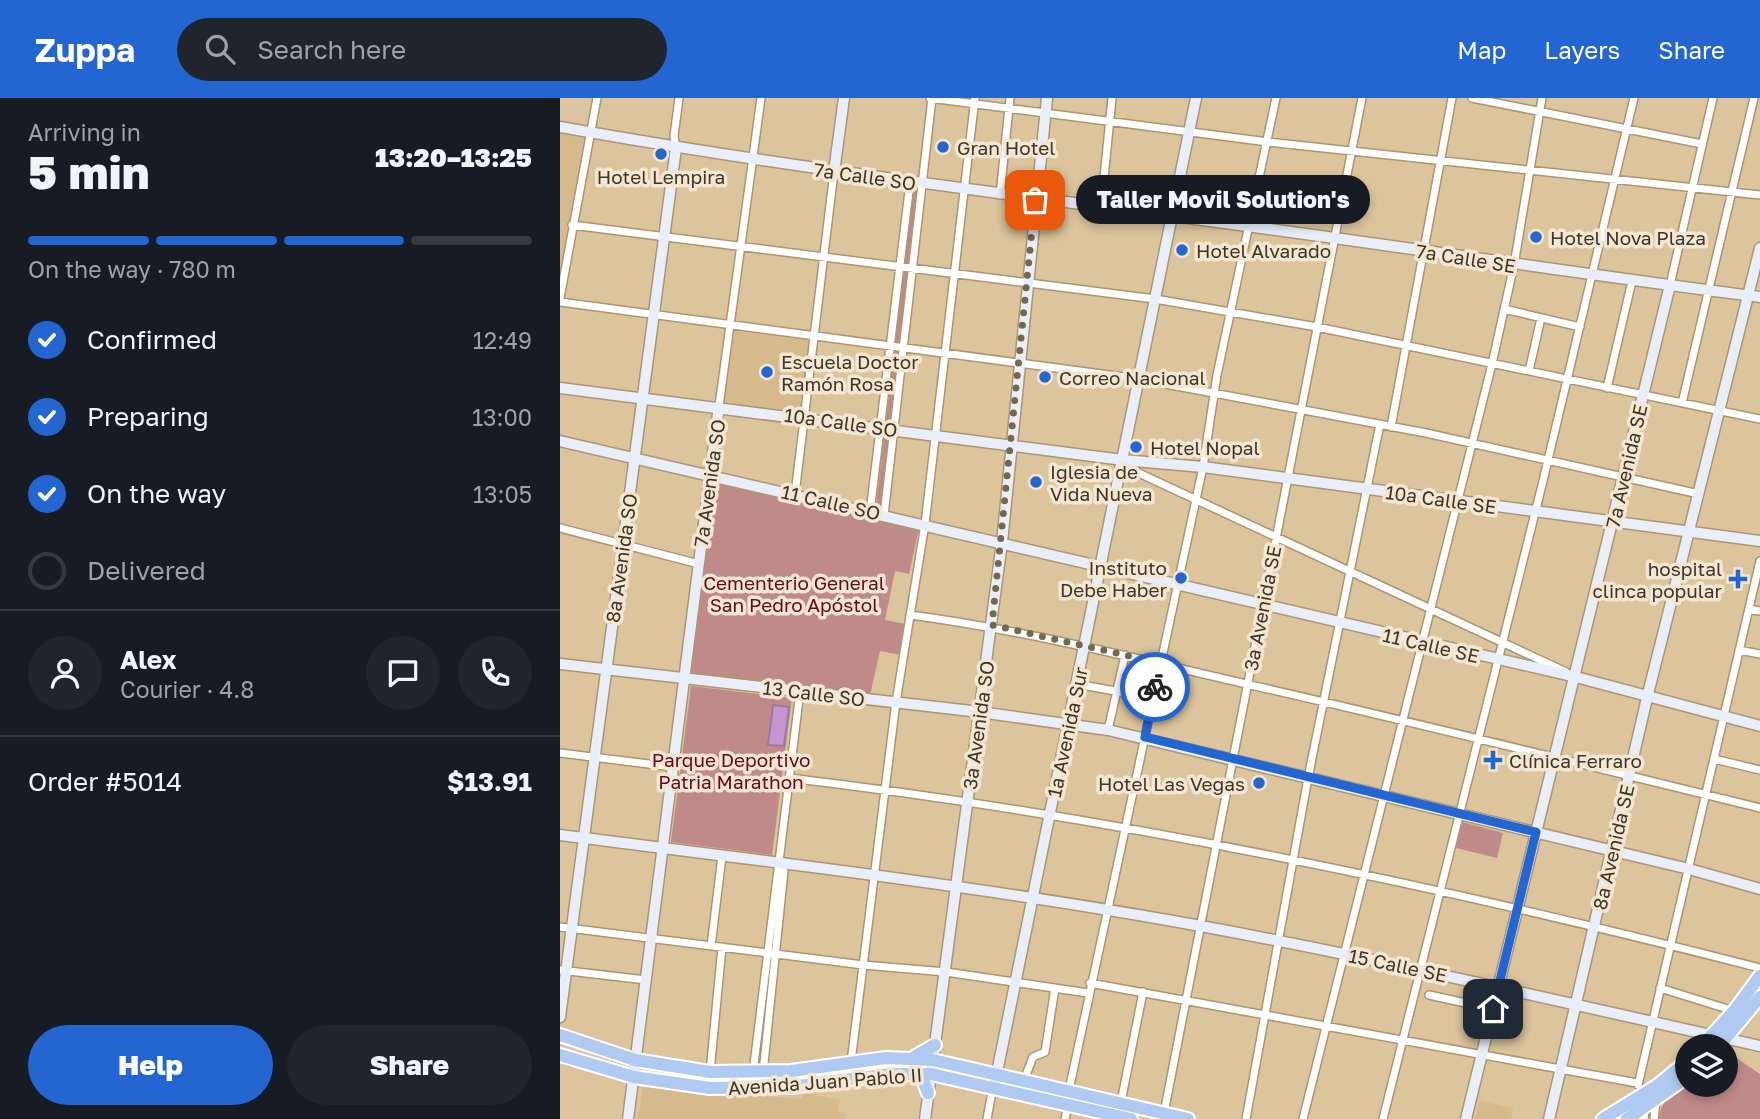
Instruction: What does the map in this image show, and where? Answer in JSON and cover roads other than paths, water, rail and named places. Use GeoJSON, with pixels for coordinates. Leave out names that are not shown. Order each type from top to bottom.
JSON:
{"type":"FeatureCollection","features":[{"type":"Feature","properties":{"kind":"highway"},"geometry":{"type":"LineString","coordinates":[[1723,1034],[1734,1011],[1760,975]]}},
{"type":"Feature","properties":{"kind":"highway"},"geometry":{"type":"LineString","coordinates":[[1725,1034],[1760,996]]}},
{"type":"Feature","properties":{"kind":"highway","name":"Avenida Juan Pablo II"},"geometry":{"type":"LineString","coordinates":[[560,1035],[635,1060],[710,1072],[758,1073],[850,1062],[909,1058],[933,1060],[1121,1102],[1159,1115],[1188,1119]]}},
{"type":"Feature","properties":{"kind":"highway"},"geometry":{"type":"LineString","coordinates":[[909,1058],[924,1053],[935,1045]]}},
{"type":"Feature","properties":{"kind":"highway","name":"Avenida Juan Pablo II"},"geometry":{"type":"LineString","coordinates":[[560,1055],[634,1077],[673,1084],[749,1089],[791,1087],[912,1072],[931,1074],[993,1087],[1075,1110],[1131,1119]]}},
{"type":"Feature","properties":{"kind":"highway"},"geometry":{"type":"LineString","coordinates":[[1602,1119],[1641,1088],[1675,1068]]}},
{"type":"Feature","properties":{"kind":"highway"},"geometry":{"type":"LineString","coordinates":[[912,1072],[923,1080],[928,1093]]}},
{"type":"Feature","properties":{"kind":"highway"},"geometry":{"type":"LineString","coordinates":[[1627,1119],[1648,1110],[1675,1087]]}},
{"type":"Feature","properties":{"kind":"street"},"geometry":{"type":"LineString","coordinates":[[597,98],[560,300],[1139,379],[1391,426],[1699,494]]}},
{"type":"Feature","properties":{"kind":"street","name":"8a Avenida SO"},"geometry":{"type":"LineString","coordinates":[[560,1017],[563,971],[572,929],[676,148],[674,136],[679,98]]}},
{"type":"Feature","properties":{"kind":"street","name":"7a Avenida SO"},"geometry":{"type":"LineString","coordinates":[[628,1119],[761,98]]}},
{"type":"Feature","properties":{"kind":"street"},"geometry":{"type":"LineString","coordinates":[[795,494],[844,98]]}},
{"type":"Feature","properties":{"kind":"street"},"geometry":{"type":"LineString","coordinates":[[884,515],[931,98],[975,101],[1009,109],[1268,142],[1760,195]]}},
{"type":"Feature","properties":{"kind":"street"},"geometry":{"type":"LineString","coordinates":[[1000,195],[1010,98]]}},
{"type":"Feature","properties":{"kind":"street","name":"3a Avenida SO"},"geometry":{"type":"LineString","coordinates":[[925,1119],[1002,542],[1047,98]]}},
{"type":"Feature","properties":{"kind":"street"},"geometry":{"type":"LineString","coordinates":[[1101,208],[1112,98]]}},
{"type":"Feature","properties":{"kind":"street","name":"1a Avenida Sur"},"geometry":{"type":"LineString","coordinates":[[987,1119],[1196,98]]}},
{"type":"Feature","properties":{"kind":"street"},"geometry":{"type":"LineString","coordinates":[[1069,1090],[1203,467],[1214,392],[1276,98]]}},
{"type":"Feature","properties":{"kind":"street","name":"3a Avenida SE"},"geometry":{"type":"LineString","coordinates":[[1159,1115],[1187,1000],[1363,98]]}},
{"type":"Feature","properties":{"kind":"street"},"geometry":{"type":"LineString","coordinates":[[1391,426],[1452,98]]}},
{"type":"Feature","properties":{"kind":"street"},"geometry":{"type":"LineString","coordinates":[[1472,98],[1702,144]]}},
{"type":"Feature","properties":{"kind":"street"},"geometry":{"type":"LineString","coordinates":[[1303,1119],[1455,502],[1492,363],[1514,265],[1542,98]]}},
{"type":"Feature","properties":{"kind":"street"},"geometry":{"type":"LineString","coordinates":[[1383,1119],[1480,738],[1634,98]]}},
{"type":"Feature","properties":{"kind":"street","name":"7a Avenida SE"},"geometry":{"type":"LineString","coordinates":[[1466,1119],[1614,520],[1713,98]]}},
{"type":"Feature","properties":{"kind":"street"},"geometry":{"type":"LineString","coordinates":[[1682,403],[1754,98]]}},
{"type":"Feature","properties":{"kind":"street"},"geometry":{"type":"LineString","coordinates":[[850,1062],[896,702],[925,524],[975,101]]}},
{"type":"Feature","properties":{"kind":"street","name":"7a Calle SO"},"geometry":{"type":"LineString","coordinates":[[560,127],[834,172],[1172,216]]}},
{"type":"Feature","properties":{"kind":"street"},"geometry":{"type":"LineString","coordinates":[[870,512],[910,183]]}},
{"type":"Feature","properties":{"kind":"street","name":"7a Calle SE"},"geometry":{"type":"LineString","coordinates":[[1172,216],[1593,276],[1755,296]]}},
{"type":"Feature","properties":{"kind":"street"},"geometry":{"type":"LineString","coordinates":[[572,225],[1156,299],[1317,327],[1760,419]]}},
{"type":"Feature","properties":{"kind":"street","name":"8a Avenida SE"},"geometry":{"type":"LineString","coordinates":[[1549,1119],[1647,698],[1718,411],[1755,296],[1760,248]]}},
{"type":"Feature","properties":{"kind":"street"},"geometry":{"type":"LineString","coordinates":[[1608,388],[1632,281]]}},
{"type":"Feature","properties":{"kind":"street"},"geometry":{"type":"LineString","coordinates":[[1504,309],[1580,327]]}},
{"type":"Feature","properties":{"kind":"street"},"geometry":{"type":"LineString","coordinates":[[1529,371],[1541,318]]}},
{"type":"Feature","properties":{"kind":"street","name":"10a Calle SO"},"geometry":{"type":"LineString","coordinates":[[560,388],[719,406],[1123,460]]}},
{"type":"Feature","properties":{"kind":"street"},"geometry":{"type":"LineString","coordinates":[[1246,1119],[1308,778],[1380,424]]}},
{"type":"Feature","properties":{"kind":"street","name":"11 Calle SO"},"geometry":{"type":"LineString","coordinates":[[560,441],[1101,567]]}},
{"type":"Feature","properties":{"kind":"street"},"geometry":{"type":"LineString","coordinates":[[1123,460],[1128,468],[1196,497],[1576,677]]}},
{"type":"Feature","properties":{"kind":"street","name":"10a Calle SE"},"geometry":{"type":"LineString","coordinates":[[1123,460],[1203,467],[1760,541]]}},
{"type":"Feature","properties":{"kind":"street"},"geometry":{"type":"LineString","coordinates":[[560,528],[699,564]]}},
{"type":"Feature","properties":{"kind":"street"},"geometry":{"type":"LineString","coordinates":[[1090,983],[1560,1067],[1641,1088],[1651,1022],[1672,946],[1760,562]]}},
{"type":"Feature","properties":{"kind":"street","name":"11 Calle SE"},"geometry":{"type":"LineString","coordinates":[[1101,567],[1576,677],[1760,726]]}},
{"type":"Feature","properties":{"kind":"street"},"geometry":{"type":"LineString","coordinates":[[1749,608],[1760,611]]}},
{"type":"Feature","properties":{"kind":"street"},"geometry":{"type":"LineString","coordinates":[[910,615],[992,625],[1125,654],[1402,718],[1760,808]]}},
{"type":"Feature","properties":{"kind":"street"},"geometry":{"type":"LineString","coordinates":[[1739,650],[1760,654]]}},
{"type":"Feature","properties":{"kind":"street"},"geometry":{"type":"LineString","coordinates":[[1108,730],[1125,654]]}},
{"type":"Feature","properties":{"kind":"street","name":"13 Calle SO"},"geometry":{"type":"LineString","coordinates":[[560,664],[981,712],[1108,730],[1760,888]]}},
{"type":"Feature","properties":{"kind":"street"},"geometry":{"type":"LineString","coordinates":[[1077,684],[1153,698]]}},
{"type":"Feature","properties":{"kind":"street"},"geometry":{"type":"LineString","coordinates":[[758,1073],[775,954],[784,871],[780,863],[800,691]]}},
{"type":"Feature","properties":{"kind":"street"},"geometry":{"type":"LineString","coordinates":[[560,753],[673,767]]}},
{"type":"Feature","properties":{"kind":"street"},"geometry":{"type":"LineString","coordinates":[[1714,759],[1760,770]]}},
{"type":"Feature","properties":{"kind":"street"},"geometry":{"type":"LineString","coordinates":[[789,778],[967,801],[1124,825],[1217,843],[1594,927],[1760,968]]}},
{"type":"Feature","properties":{"kind":"street","name":"15 Calle SE"},"geometry":{"type":"LineString","coordinates":[[560,835],[1033,897],[1421,969],[1697,1034]]}},
{"type":"Feature","properties":{"kind":"street"},"geometry":{"type":"LineString","coordinates":[[711,946],[722,856]]}},
{"type":"Feature","properties":{"kind":"street"},"geometry":{"type":"LineString","coordinates":[[758,1073],[766,953],[776,868],[780,863]]}},
{"type":"Feature","properties":{"kind":"street"},"geometry":{"type":"LineString","coordinates":[[560,927],[863,965],[946,972],[1088,993]]}},
{"type":"Feature","properties":{"kind":"street"},"geometry":{"type":"LineString","coordinates":[[710,1072],[722,947]]}},
{"type":"Feature","properties":{"kind":"street"},"geometry":{"type":"LineString","coordinates":[[563,971],[646,980]]}},
{"type":"Feature","properties":{"kind":"street"},"geometry":{"type":"LineString","coordinates":[[1024,1080],[1033,1057],[1045,1052],[1055,988]]}},
{"type":"Feature","properties":{"kind":"street"},"geometry":{"type":"LineString","coordinates":[[1660,988],[1734,1011]]}},
{"type":"Feature","properties":{"kind":"street"},"geometry":{"type":"LineString","coordinates":[[1121,1102],[1143,992]]}},
{"type":"Feature","properties":{"kind":"street"},"geometry":{"type":"LineString","coordinates":[[1429,995],[1493,1009]]}},
{"type":"Feature","properties":{"kind":"street","name":"15 Calle SE"},"geometry":{"type":"LineString","coordinates":[[1738,1043],[1760,1046]]}},
{"type":"Feature","properties":{"kind":"street"},"geometry":{"type":"LineString","coordinates":[[1065,1119],[1075,1110]]}},
{"type":"Feature","properties":{"kind":"street"},"geometry":{"type":"LineString","coordinates":[[1648,1110],[1654,1119]]}},
{"type":"Feature","properties":{"kind":"place","name":"Gran Hotel"},"geometry":{"type":"Point","coordinates":[943,147]}},
{"type":"Feature","properties":{"kind":"place","name":"Hotel Lempira"},"geometry":{"type":"Point","coordinates":[661,154]}},
{"type":"Feature","properties":{"kind":"place","name":"Taller Movil Solution's"},"geometry":{"type":"Point","coordinates":[1035,200]}},
{"type":"Feature","properties":{"kind":"place","name":"Hotel Nova Plaza"},"geometry":{"type":"Point","coordinates":[1536,237]}},
{"type":"Feature","properties":{"kind":"place","name":"Hotel Alvarado"},"geometry":{"type":"Point","coordinates":[1182,250]}},
{"type":"Feature","properties":{"kind":"place","name":"Escuela Doctor Ramón Rosa"},"geometry":{"type":"Point","coordinates":[767,372]}},
{"type":"Feature","properties":{"kind":"place","name":"Correo Nacional"},"geometry":{"type":"Point","coordinates":[1045,377]}},
{"type":"Feature","properties":{"kind":"place","name":"Hotel Nopal"},"geometry":{"type":"Point","coordinates":[1136,447]}},
{"type":"Feature","properties":{"kind":"place","name":"Iglesia de Vida Nueva"},"geometry":{"type":"Point","coordinates":[1036,482]}},
{"type":"Feature","properties":{"kind":"place","name":"Instituto Debe Haber"},"geometry":{"type":"Point","coordinates":[1181,578]}},
{"type":"Feature","properties":{"kind":"place","name":"hospital clinca popular"},"geometry":{"type":"Point","coordinates":[1738,579]}},
{"type":"Feature","properties":{"kind":"place","name":"Clínica Ferraro"},"geometry":{"type":"Point","coordinates":[1493,760]}},
{"type":"Feature","properties":{"kind":"place","name":"Hotel Las Vegas"},"geometry":{"type":"Point","coordinates":[1259,783]}},
{"type":"Feature","properties":{"kind":"park label","name":"Cementerio General San Pedro Apóstol"},"geometry":{"type":"Point","coordinates":[794,593]}},
{"type":"Feature","properties":{"kind":"park label","name":"Parque Deportivo Patria Marathon"},"geometry":{"type":"Point","coordinates":[731,770]}}]}
